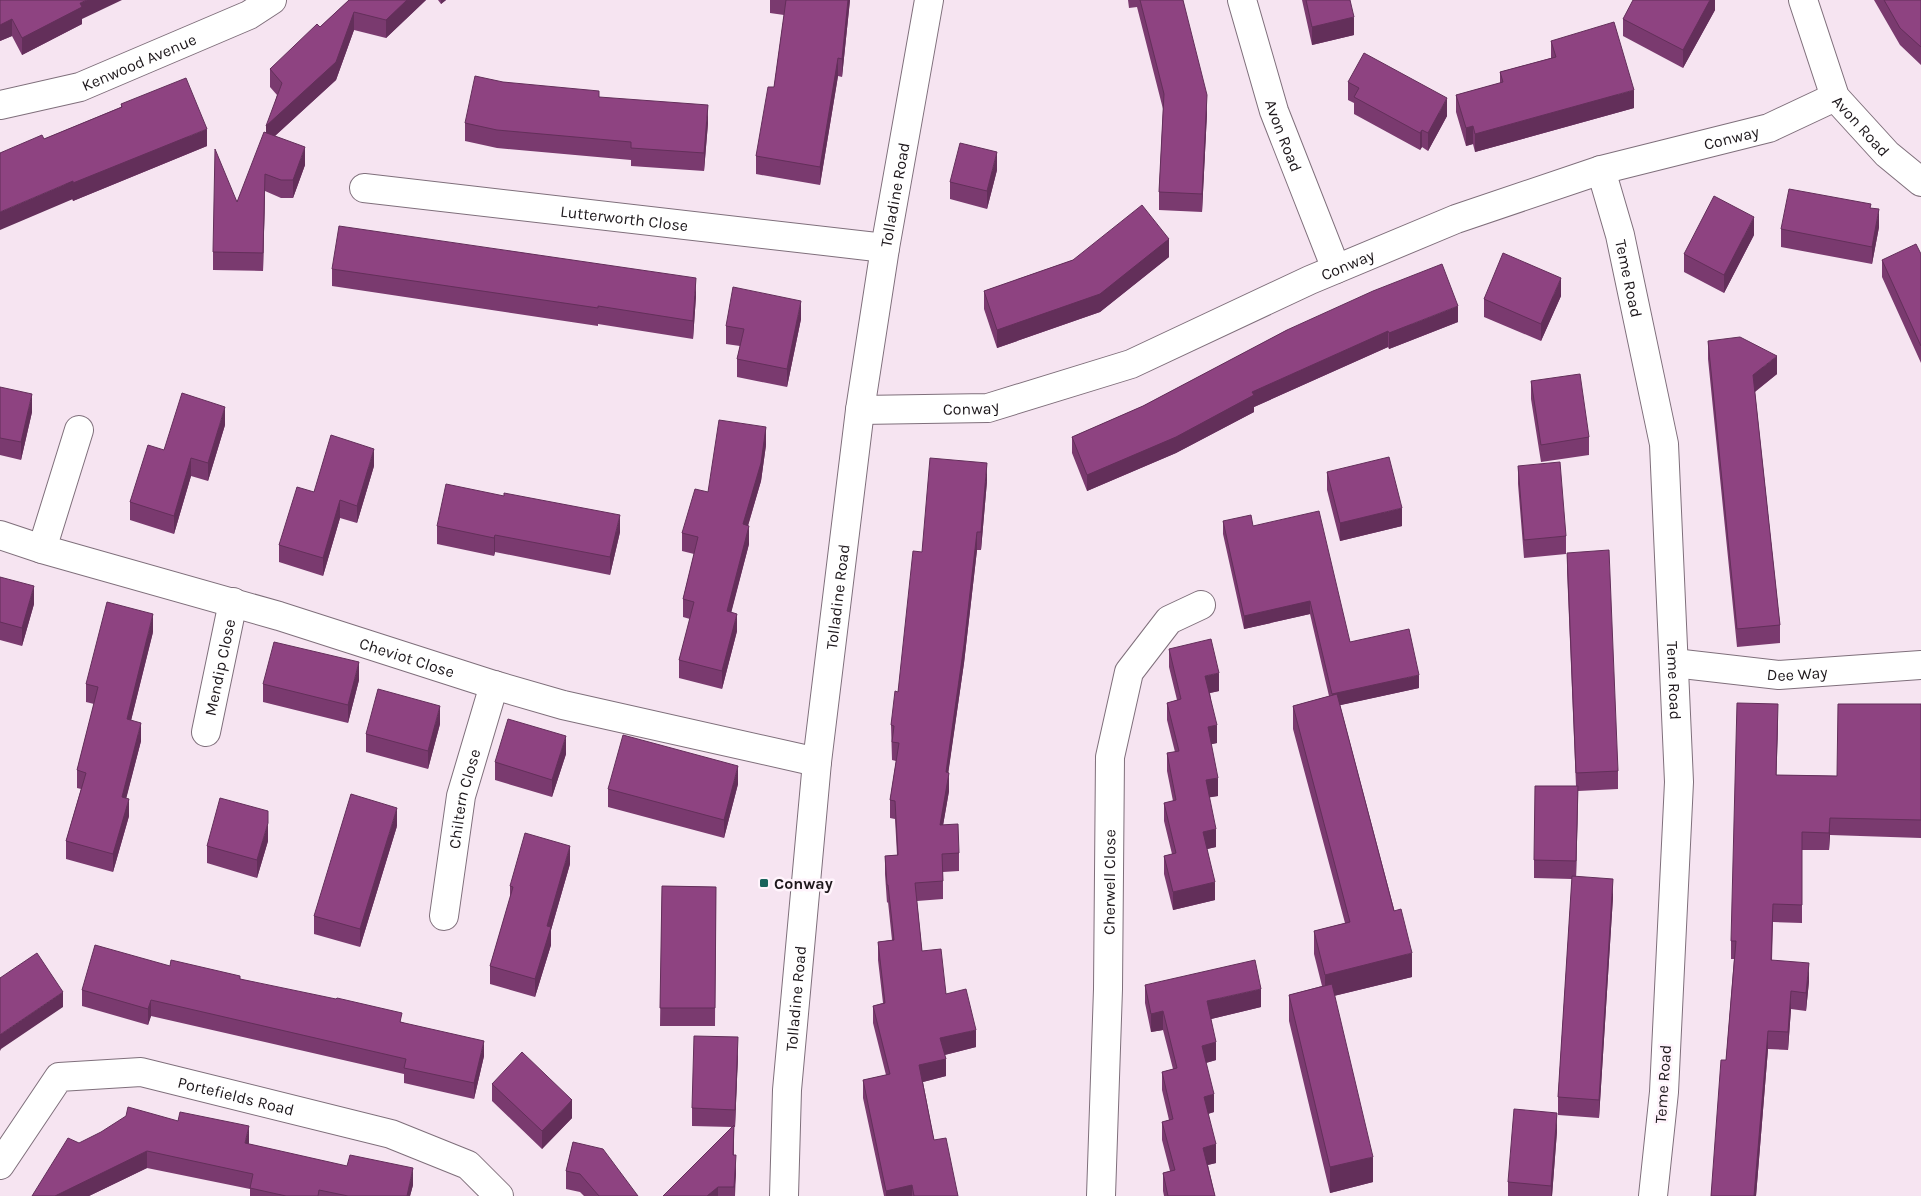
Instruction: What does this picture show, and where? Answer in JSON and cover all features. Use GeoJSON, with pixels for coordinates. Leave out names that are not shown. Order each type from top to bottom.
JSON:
{"type":"FeatureCollection","features":[{"type":"Feature","properties":{"kind":"street","name":"Kenwood Avenue"},"geometry":{"type":"LineString","coordinates":[[0,105],[80,86],[249,15],[272,0]]}},
{"type":"Feature","properties":{"kind":"street","name":"Tolladine Road"},"geometry":{"type":"LineString","coordinates":[[784,1196],[787,1090],[817,762],[860,410],[885,248],[929,0]]}},
{"type":"Feature","properties":{"kind":"street","name":"Avon Road"},"geometry":{"type":"LineString","coordinates":[[1242,0],[1274,111],[1336,270]]}},
{"type":"Feature","properties":{"kind":"street","name":"Avon Road"},"geometry":{"type":"LineString","coordinates":[[1803,0],[1835,97],[1887,154],[1921,182]]}},
{"type":"Feature","properties":{"kind":"street","name":"Conway"},"geometry":{"type":"LineString","coordinates":[[860,410],[988,408],[1130,364],[1336,270],[1456,219],[1601,170],[1769,128],[1835,97]]}},
{"type":"Feature","properties":{"kind":"street","name":"Teme Road"},"geometry":{"type":"LineString","coordinates":[[1601,170],[1620,235],[1664,444],[1678,792],[1664,1092],[1653,1196]]}},
{"type":"Feature","properties":{"kind":"street","name":"Lutterworth Close"},"geometry":{"type":"LineString","coordinates":[[364,188],[885,248]]}},
{"type":"Feature","properties":{"kind":"street"},"geometry":{"type":"LineString","coordinates":[[42,549],[79,430]]}},
{"type":"Feature","properties":{"kind":"street","name":"Cheviot Close"},"geometry":{"type":"LineString","coordinates":[[0,535],[42,549],[233,602],[494,685],[564,705],[817,762]]}},
{"type":"Feature","properties":{"kind":"street","name":"Mendip Close"},"geometry":{"type":"LineString","coordinates":[[206,732],[233,602]]}},
{"type":"Feature","properties":{"kind":"street","name":"Cherwell Close"},"geometry":{"type":"LineString","coordinates":[[1101,1196],[1108,989],[1110,757],[1129,672],[1169,620],[1201,605]]}},
{"type":"Feature","properties":{"kind":"street","name":"Dee Way"},"geometry":{"type":"LineString","coordinates":[[1674,663],[1779,675],[1921,665]]}},
{"type":"Feature","properties":{"kind":"street","name":"Chiltern Close"},"geometry":{"type":"LineString","coordinates":[[444,916],[461,796],[494,685]]}},
{"type":"Feature","properties":{"kind":"street","name":"Portefields Road"},"geometry":{"type":"LineString","coordinates":[[0,1165],[59,1077],[140,1072],[392,1134],[468,1165],[499,1196]]}},
{"type":"Feature","properties":{"kind":"building"},"geometry":{"type":"Polygon","coordinates":[[[0,0],[87,0],[80,3],[82,7],[22,38],[12,19],[0,25],[0,0]]]}},
{"type":"Feature","properties":{"kind":"building"},"geometry":{"type":"Polygon","coordinates":[[[349,0],[407,0],[386,20],[354,12],[336,62],[266,126],[282,83],[270,69],[317,24],[320,27],[349,0]]]}},
{"type":"Feature","properties":{"kind":"building"},"geometry":{"type":"Polygon","coordinates":[[[786,0],[848,0],[842,59],[838,58],[820,167],[756,156],[768,87],[774,87],[786,0]]]}},
{"type":"Feature","properties":{"kind":"building"},"geometry":{"type":"Polygon","coordinates":[[[1140,0],[1183,0],[1207,95],[1202,194],[1159,192],[1164,94],[1140,0]]]}},
{"type":"Feature","properties":{"kind":"building"},"geometry":{"type":"Polygon","coordinates":[[[1306,0],[1350,0],[1354,17],[1312,27],[1306,0]]]}},
{"type":"Feature","properties":{"kind":"building"},"geometry":{"type":"Polygon","coordinates":[[[1633,0],[1710,0],[1683,50],[1623,19],[1633,0]]]}},
{"type":"Feature","properties":{"kind":"building"},"geometry":{"type":"Polygon","coordinates":[[[1884,0],[1921,0],[1921,47],[1900,28],[1884,0]]]}},
{"type":"Feature","properties":{"kind":"building"},"geometry":{"type":"Polygon","coordinates":[[[1614,22],[1634,90],[1475,134],[1473,126],[1466,128],[1456,95],[1503,82],[1500,72],[1556,57],[1551,41],[1614,22]]]}},
{"type":"Feature","properties":{"kind":"building"},"geometry":{"type":"Polygon","coordinates":[[[1364,53],[1447,98],[1428,133],[1422,130],[1420,133],[1354,97],[1359,88],[1348,82],[1364,53]]]}},
{"type":"Feature","properties":{"kind":"building"},"geometry":{"type":"Polygon","coordinates":[[[475,76],[503,82],[599,91],[599,97],[708,105],[704,153],[631,148],[631,142],[497,130],[465,123],[475,76]]]}},
{"type":"Feature","properties":{"kind":"building"},"geometry":{"type":"Polygon","coordinates":[[[186,78],[207,129],[73,183],[73,181],[0,212],[0,153],[42,135],[44,139],[122,107],[121,104],[186,78]]]}},
{"type":"Feature","properties":{"kind":"building"},"geometry":{"type":"Polygon","coordinates":[[[264,132],[305,147],[293,180],[281,180],[265,174],[263,253],[213,252],[215,149],[237,202],[264,132]]]}},
{"type":"Feature","properties":{"kind":"building"},"geometry":{"type":"Polygon","coordinates":[[[960,143],[997,152],[987,191],[950,182],[960,143]]]}},
{"type":"Feature","properties":{"kind":"building"},"geometry":{"type":"Polygon","coordinates":[[[1789,189],[1871,204],[1870,208],[1879,209],[1872,247],[1781,229],[1789,189]]]}},
{"type":"Feature","properties":{"kind":"building"},"geometry":{"type":"Polygon","coordinates":[[[1714,196],[1754,217],[1724,275],[1684,254],[1714,196]]]}},
{"type":"Feature","properties":{"kind":"building"},"geometry":{"type":"Polygon","coordinates":[[[1142,205],[1169,239],[1100,294],[997,330],[984,291],[1073,260],[1142,205]]]}},
{"type":"Feature","properties":{"kind":"building"},"geometry":{"type":"Polygon","coordinates":[[[339,226],[696,278],[693,321],[332,269],[339,226]]]}},
{"type":"Feature","properties":{"kind":"building"},"geometry":{"type":"Polygon","coordinates":[[[1916,244],[1921,254],[1921,346],[1882,260],[1916,244]]]}},
{"type":"Feature","properties":{"kind":"building"},"geometry":{"type":"Polygon","coordinates":[[[1503,253],[1561,278],[1541,324],[1484,299],[1503,253]]]}},
{"type":"Feature","properties":{"kind":"building"},"geometry":{"type":"Polygon","coordinates":[[[1442,264],[1458,306],[1389,333],[1388,331],[1252,392],[1254,395],[1176,437],[1087,475],[1072,437],[1143,406],[1287,330],[1373,291],[1442,264]]]}},
{"type":"Feature","properties":{"kind":"building"},"geometry":{"type":"Polygon","coordinates":[[[733,287],[801,301],[787,369],[737,359],[744,329],[726,326],[733,287]]]}},
{"type":"Feature","properties":{"kind":"building"},"geometry":{"type":"Polygon","coordinates":[[[1740,337],[1777,356],[1753,375],[1780,625],[1737,629],[1708,341],[1740,337]]]}},
{"type":"Feature","properties":{"kind":"building"},"geometry":{"type":"Polygon","coordinates":[[[1580,374],[1589,437],[1541,445],[1531,381],[1580,374]]]}},
{"type":"Feature","properties":{"kind":"building"},"geometry":{"type":"Polygon","coordinates":[[[0,387],[32,394],[21,442],[0,438],[0,387]]]}},
{"type":"Feature","properties":{"kind":"building"},"geometry":{"type":"Polygon","coordinates":[[[182,393],[225,407],[208,463],[191,458],[174,516],[130,502],[148,445],[164,450],[182,393]]]}},
{"type":"Feature","properties":{"kind":"building"},"geometry":{"type":"Polygon","coordinates":[[[719,420],[766,427],[761,463],[743,524],[749,526],[727,611],[737,614],[722,671],[679,660],[694,602],[683,599],[698,537],[682,533],[695,489],[708,492],[719,420]]]}},
{"type":"Feature","properties":{"kind":"building"},"geometry":{"type":"Polygon","coordinates":[[[331,435],[374,449],[357,506],[340,500],[323,558],[279,545],[297,487],[314,492],[331,435]]]}},
{"type":"Feature","properties":{"kind":"building"},"geometry":{"type":"Polygon","coordinates":[[[1389,457],[1402,508],[1340,523],[1327,472],[1389,457]]]}},
{"type":"Feature","properties":{"kind":"building"},"geometry":{"type":"Polygon","coordinates":[[[930,458],[987,463],[981,532],[977,532],[964,645],[946,772],[949,773],[940,825],[958,824],[959,853],[942,854],[943,881],[915,883],[922,951],[941,949],[946,994],[966,989],[976,1030],[940,1038],[946,1059],[919,1065],[934,1140],[946,1138],[958,1196],[914,1196],[912,1185],[886,1191],[863,1080],[890,1074],[873,1006],[885,1003],[878,942],[894,940],[885,856],[898,855],[895,801],[890,800],[899,743],[892,742],[894,726],[891,725],[895,691],[898,692],[913,551],[922,552],[930,458]]]}},
{"type":"Feature","properties":{"kind":"building"},"geometry":{"type":"Polygon","coordinates":[[[1560,462],[1566,536],[1524,540],[1518,466],[1560,462]]]}},
{"type":"Feature","properties":{"kind":"building"},"geometry":{"type":"Polygon","coordinates":[[[446,484],[504,496],[504,493],[620,515],[610,557],[495,535],[494,538],[437,526],[446,484]]]}},
{"type":"Feature","properties":{"kind":"building"},"geometry":{"type":"Polygon","coordinates":[[[1319,511],[1350,642],[1409,629],[1419,675],[1332,694],[1310,601],[1244,616],[1223,521],[1251,515],[1253,526],[1319,511]]]}},
{"type":"Feature","properties":{"kind":"building"},"geometry":{"type":"Polygon","coordinates":[[[1609,550],[1618,771],[1576,773],[1567,553],[1609,550]]]}},
{"type":"Feature","properties":{"kind":"building"},"geometry":{"type":"Polygon","coordinates":[[[0,577],[34,586],[22,628],[0,622],[0,577]]]}},
{"type":"Feature","properties":{"kind":"building"},"geometry":{"type":"Polygon","coordinates":[[[107,602],[153,614],[127,719],[141,723],[122,797],[129,799],[113,854],[66,841],[86,773],[77,770],[98,687],[86,684],[107,602]]]}},
{"type":"Feature","properties":{"kind":"building"},"geometry":{"type":"Polygon","coordinates":[[[1211,639],[1219,673],[1205,676],[1217,725],[1208,727],[1218,778],[1206,780],[1216,829],[1203,832],[1215,882],[1173,892],[1164,856],[1176,853],[1164,803],[1176,800],[1167,753],[1179,751],[1167,703],[1181,699],[1169,649],[1211,639]]]}},
{"type":"Feature","properties":{"kind":"building"},"geometry":{"type":"Polygon","coordinates":[[[274,642],[359,662],[348,705],[263,684],[274,642]]]}},
{"type":"Feature","properties":{"kind":"building"},"geometry":{"type":"Polygon","coordinates":[[[378,689],[440,706],[428,751],[366,734],[378,689]]]}},
{"type":"Feature","properties":{"kind":"building"},"geometry":{"type":"Polygon","coordinates":[[[1337,694],[1394,911],[1401,909],[1412,953],[1325,975],[1314,931],[1350,922],[1293,706],[1337,694]]]}},
{"type":"Feature","properties":{"kind":"building"},"geometry":{"type":"Polygon","coordinates":[[[1737,703],[1778,704],[1776,775],[1837,776],[1838,704],[1921,704],[1921,820],[1830,818],[1829,833],[1802,832],[1802,905],[1773,904],[1771,960],[1809,963],[1806,993],[1791,991],[1788,1032],[1768,1031],[1754,1196],[1711,1196],[1721,1060],[1726,1060],[1736,941],[1731,941],[1737,703]]]}},
{"type":"Feature","properties":{"kind":"building"},"geometry":{"type":"Polygon","coordinates":[[[508,719],[566,736],[552,780],[495,762],[508,719]]]}},
{"type":"Feature","properties":{"kind":"building"},"geometry":{"type":"Polygon","coordinates":[[[623,735],[738,766],[724,820],[608,789],[623,735]]]}},
{"type":"Feature","properties":{"kind":"building"},"geometry":{"type":"Polygon","coordinates":[[[1535,786],[1578,786],[1576,861],[1534,860],[1535,786]]]}},
{"type":"Feature","properties":{"kind":"building"},"geometry":{"type":"Polygon","coordinates":[[[351,794],[397,808],[360,929],[314,916],[351,794]]]}},
{"type":"Feature","properties":{"kind":"building"},"geometry":{"type":"Polygon","coordinates":[[[220,798],[268,811],[268,823],[257,860],[207,846],[220,798]]]}},
{"type":"Feature","properties":{"kind":"building"},"geometry":{"type":"Polygon","coordinates":[[[525,833],[570,846],[547,926],[551,927],[535,979],[490,966],[513,887],[510,886],[525,833]]]}},
{"type":"Feature","properties":{"kind":"building"},"geometry":{"type":"Polygon","coordinates":[[[1572,876],[1613,879],[1599,1100],[1558,1097],[1572,876]]]}},
{"type":"Feature","properties":{"kind":"building"},"geometry":{"type":"Polygon","coordinates":[[[662,886],[716,887],[715,1008],[660,1008],[662,886]]]}},
{"type":"Feature","properties":{"kind":"building"},"geometry":{"type":"Polygon","coordinates":[[[95,945],[170,966],[171,960],[240,976],[240,979],[402,1013],[400,1022],[484,1041],[474,1083],[404,1068],[406,1059],[151,1000],[148,1009],[82,990],[95,945]]]}},
{"type":"Feature","properties":{"kind":"building"},"geometry":{"type":"Polygon","coordinates":[[[37,953],[63,992],[0,1035],[0,978],[37,953]]]}},
{"type":"Feature","properties":{"kind":"building"},"geometry":{"type":"Polygon","coordinates":[[[1255,960],[1261,989],[1207,1001],[1216,1042],[1202,1046],[1214,1094],[1204,1097],[1216,1144],[1203,1148],[1215,1196],[1168,1196],[1163,1173],[1175,1170],[1162,1122],[1173,1119],[1162,1072],[1177,1068],[1163,1011],[1151,1014],[1145,985],[1255,960]]]}},
{"type":"Feature","properties":{"kind":"building"},"geometry":{"type":"Polygon","coordinates":[[[1332,984],[1373,1157],[1330,1167],[1289,995],[1332,984]]]}},
{"type":"Feature","properties":{"kind":"building"},"geometry":{"type":"Polygon","coordinates":[[[694,1036],[738,1037],[735,1110],[692,1108],[694,1036]]]}},
{"type":"Feature","properties":{"kind":"building"},"geometry":{"type":"Polygon","coordinates":[[[522,1052],[572,1100],[542,1131],[492,1084],[522,1052]]]}},
{"type":"Feature","properties":{"kind":"building"},"geometry":{"type":"Polygon","coordinates":[[[128,1107],[178,1121],[180,1112],[249,1126],[245,1143],[347,1166],[350,1155],[413,1168],[407,1196],[348,1196],[319,1190],[318,1196],[286,1196],[250,1188],[253,1174],[147,1151],[55,1196],[32,1196],[68,1138],[79,1143],[101,1132],[126,1116],[128,1107]]]}},
{"type":"Feature","properties":{"kind":"building"},"geometry":{"type":"Polygon","coordinates":[[[1514,1109],[1557,1113],[1551,1186],[1508,1182],[1514,1109]]]}},
{"type":"Feature","properties":{"kind":"building"},"geometry":{"type":"Polygon","coordinates":[[[734,1125],[733,1155],[736,1155],[734,1187],[718,1187],[707,1196],[663,1196],[734,1125]]]}},
{"type":"Feature","properties":{"kind":"building"},"geometry":{"type":"Polygon","coordinates":[[[573,1142],[603,1149],[638,1196],[599,1196],[580,1174],[566,1171],[573,1142]]]}},
{"type":"Feature","properties":{"kind":"place","name":"Conway"},"geometry":{"type":"Point","coordinates":[764,883]}}]}
